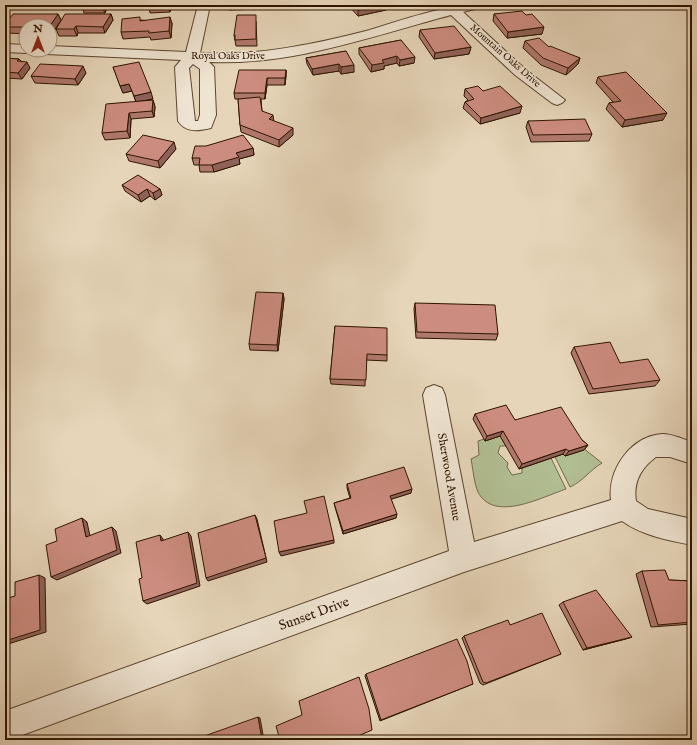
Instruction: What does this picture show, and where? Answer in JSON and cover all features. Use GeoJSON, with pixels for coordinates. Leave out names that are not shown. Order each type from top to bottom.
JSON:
{"type":"FeatureCollection","features":[{"type":"Feature","properties":{"kind":"street"},"geometry":{"type":"LineString","coordinates":[[192,57],[204,5]]}},
{"type":"Feature","properties":{"kind":"street","name":"Royal Oaks Drive"},"geometry":{"type":"LineString","coordinates":[[58,51],[192,57],[239,58],[276,56],[336,43],[475,5]]}},
{"type":"Feature","properties":{"kind":"street","name":"Mountain Oaks Drive"},"geometry":{"type":"LineString","coordinates":[[454,11],[520,72],[557,100]]}},
{"type":"Feature","properties":{"kind":"street"},"geometry":{"type":"LineString","coordinates":[[5,48],[18,49]]}},
{"type":"Feature","properties":{"kind":"street","name":"Sherwood Avenue"},"geometry":{"type":"LineString","coordinates":[[434,395],[464,559]]}},
{"type":"Feature","properties":{"kind":"street"},"geometry":{"type":"LineString","coordinates":[[692,453],[663,445],[653,447],[638,455],[626,476],[623,490],[625,508],[642,520],[666,527],[692,532]]}},
{"type":"Feature","properties":{"kind":"street","name":"Sunset Drive"},"geometry":{"type":"LineString","coordinates":[[5,726],[464,559],[625,508]]}},
{"type":"Feature","properties":{"kind":"green space"},"geometry":{"type":"Polygon","coordinates":[[[500,436],[506,446],[500,446],[498,453],[508,463],[507,467],[512,475],[522,473],[522,468],[551,458],[566,489],[532,502],[507,507],[495,506],[485,501],[478,492],[471,459],[479,455],[478,441],[484,439],[485,441],[500,436]]]}},
{"type":"Feature","properties":{"kind":"green space"},"geometry":{"type":"Polygon","coordinates":[[[583,448],[602,463],[570,487],[555,457],[563,454],[565,456],[583,448]]]}},
{"type":"Feature","properties":{"kind":"building"},"geometry":{"type":"Polygon","coordinates":[[[85,5],[106,5],[103,9],[83,9],[85,5]]]}},
{"type":"Feature","properties":{"kind":"building"},"geometry":{"type":"Polygon","coordinates":[[[149,5],[169,5],[149,6],[149,5]]]}},
{"type":"Feature","properties":{"kind":"building"},"geometry":{"type":"Polygon","coordinates":[[[354,5],[382,5],[358,10],[354,5]]]}},
{"type":"Feature","properties":{"kind":"building"},"geometry":{"type":"Polygon","coordinates":[[[522,11],[526,15],[532,14],[544,27],[508,32],[494,14],[522,11]]]}},
{"type":"Feature","properties":{"kind":"building"},"geometry":{"type":"Polygon","coordinates":[[[13,14],[58,14],[55,18],[18,18],[18,27],[5,27],[13,14]]]}},
{"type":"Feature","properties":{"kind":"building"},"geometry":{"type":"Polygon","coordinates":[[[65,14],[111,14],[103,27],[76,26],[74,29],[58,29],[58,26],[65,14]]]}},
{"type":"Feature","properties":{"kind":"building"},"geometry":{"type":"Polygon","coordinates":[[[237,15],[256,15],[256,39],[235,40],[234,35],[237,15]]]}},
{"type":"Feature","properties":{"kind":"building"},"geometry":{"type":"Polygon","coordinates":[[[140,17],[140,21],[170,17],[169,31],[149,33],[149,31],[121,32],[122,19],[140,17]]]}},
{"type":"Feature","properties":{"kind":"building"},"geometry":{"type":"Polygon","coordinates":[[[454,26],[471,47],[435,53],[420,30],[454,26]]]}},
{"type":"Feature","properties":{"kind":"building"},"geometry":{"type":"Polygon","coordinates":[[[539,38],[549,47],[550,46],[580,58],[568,68],[543,58],[525,41],[539,38]]]}},
{"type":"Feature","properties":{"kind":"building"},"geometry":{"type":"Polygon","coordinates":[[[401,40],[415,57],[400,60],[397,56],[382,60],[384,63],[372,65],[359,48],[401,40]]]}},
{"type":"Feature","properties":{"kind":"building"},"geometry":{"type":"Polygon","coordinates":[[[346,51],[354,65],[341,67],[339,64],[312,69],[306,58],[346,51]]]}},
{"type":"Feature","properties":{"kind":"building"},"geometry":{"type":"Polygon","coordinates":[[[5,58],[19,59],[17,61],[27,62],[18,73],[5,72],[5,58]]]}},
{"type":"Feature","properties":{"kind":"building"},"geometry":{"type":"Polygon","coordinates":[[[139,62],[151,92],[134,96],[129,84],[120,86],[113,67],[139,62]]]}},
{"type":"Feature","properties":{"kind":"building"},"geometry":{"type":"Polygon","coordinates":[[[40,64],[83,66],[75,79],[31,76],[40,64]]]}},
{"type":"Feature","properties":{"kind":"building"},"geometry":{"type":"Polygon","coordinates":[[[239,70],[286,70],[285,78],[267,78],[265,93],[234,93],[239,70]]]}},
{"type":"Feature","properties":{"kind":"building"},"geometry":{"type":"Polygon","coordinates":[[[626,72],[667,113],[625,120],[609,103],[621,101],[598,77],[626,72]]]}},
{"type":"Feature","properties":{"kind":"building"},"geometry":{"type":"Polygon","coordinates":[[[478,86],[483,91],[500,86],[522,106],[481,118],[465,102],[474,99],[465,89],[478,86]]]}},
{"type":"Feature","properties":{"kind":"building"},"geometry":{"type":"Polygon","coordinates":[[[260,97],[262,111],[273,115],[269,119],[293,128],[279,140],[240,125],[238,99],[260,97]]]}},
{"type":"Feature","properties":{"kind":"building"},"geometry":{"type":"Polygon","coordinates":[[[153,100],[152,111],[129,113],[127,131],[102,133],[106,104],[153,100]]]}},
{"type":"Feature","properties":{"kind":"building"},"geometry":{"type":"Polygon","coordinates":[[[585,119],[592,134],[533,135],[528,121],[585,119]]]}},
{"type":"Feature","properties":{"kind":"building"},"geometry":{"type":"Polygon","coordinates":[[[143,135],[174,142],[158,161],[126,154],[143,135]]]}},
{"type":"Feature","properties":{"kind":"building"},"geometry":{"type":"Polygon","coordinates":[[[243,135],[253,148],[236,153],[239,157],[212,165],[199,165],[200,158],[192,158],[195,146],[206,146],[243,135]]]}},
{"type":"Feature","properties":{"kind":"building"},"geometry":{"type":"Polygon","coordinates":[[[138,175],[160,189],[153,193],[147,189],[138,195],[122,185],[138,175]]]}},
{"type":"Feature","properties":{"kind":"building"},"geometry":{"type":"Polygon","coordinates":[[[256,292],[283,293],[277,345],[249,344],[256,292]]]}},
{"type":"Feature","properties":{"kind":"building"},"geometry":{"type":"Polygon","coordinates":[[[415,303],[495,305],[498,334],[417,332],[415,303]]]}},
{"type":"Feature","properties":{"kind":"building"},"geometry":{"type":"Polygon","coordinates":[[[335,326],[387,328],[387,355],[367,354],[366,380],[330,379],[335,326]]]}},
{"type":"Feature","properties":{"kind":"building"},"geometry":{"type":"Polygon","coordinates":[[[610,342],[620,363],[648,359],[660,380],[593,389],[574,347],[610,342]]]}},
{"type":"Feature","properties":{"kind":"building"},"geometry":{"type":"Polygon","coordinates":[[[506,405],[515,420],[561,407],[582,440],[588,445],[569,451],[566,449],[522,464],[503,431],[487,436],[475,414],[506,405]]]}},
{"type":"Feature","properties":{"kind":"building"},"geometry":{"type":"Polygon","coordinates":[[[404,467],[412,489],[390,496],[397,514],[343,531],[334,503],[351,498],[347,484],[404,467]]]}},
{"type":"Feature","properties":{"kind":"building"},"geometry":{"type":"Polygon","coordinates":[[[324,496],[334,540],[279,552],[274,521],[307,513],[304,501],[324,496]]]}},
{"type":"Feature","properties":{"kind":"building"},"geometry":{"type":"Polygon","coordinates":[[[255,515],[266,558],[206,578],[198,533],[255,515]]]}},
{"type":"Feature","properties":{"kind":"building"},"geometry":{"type":"Polygon","coordinates":[[[82,518],[86,537],[112,527],[117,550],[51,577],[46,545],[57,541],[55,529],[82,518]]]}},
{"type":"Feature","properties":{"kind":"building"},"geometry":{"type":"Polygon","coordinates":[[[188,532],[197,583],[143,601],[139,579],[142,578],[136,542],[160,535],[161,541],[188,532]]]}},
{"type":"Feature","properties":{"kind":"building"},"geometry":{"type":"Polygon","coordinates":[[[665,570],[669,580],[692,581],[692,622],[658,625],[642,571],[665,570]]]}},
{"type":"Feature","properties":{"kind":"building"},"geometry":{"type":"Polygon","coordinates":[[[39,575],[40,630],[5,641],[5,599],[15,596],[15,582],[39,575]]]}},
{"type":"Feature","properties":{"kind":"building"},"geometry":{"type":"Polygon","coordinates":[[[596,590],[632,637],[587,648],[563,602],[596,590]]]}},
{"type":"Feature","properties":{"kind":"building"},"geometry":{"type":"Polygon","coordinates":[[[542,613],[561,654],[486,683],[483,682],[464,636],[508,620],[510,625],[542,613]]]}},
{"type":"Feature","properties":{"kind":"building"},"geometry":{"type":"Polygon","coordinates":[[[457,639],[467,661],[473,684],[381,720],[366,674],[457,639]]]}},
{"type":"Feature","properties":{"kind":"building"},"geometry":{"type":"Polygon","coordinates":[[[359,677],[369,709],[372,730],[358,736],[359,740],[280,740],[276,726],[302,715],[299,701],[359,677]]]}},
{"type":"Feature","properties":{"kind":"building"},"geometry":{"type":"Polygon","coordinates":[[[258,717],[262,740],[193,740],[258,717]]]}}]}
